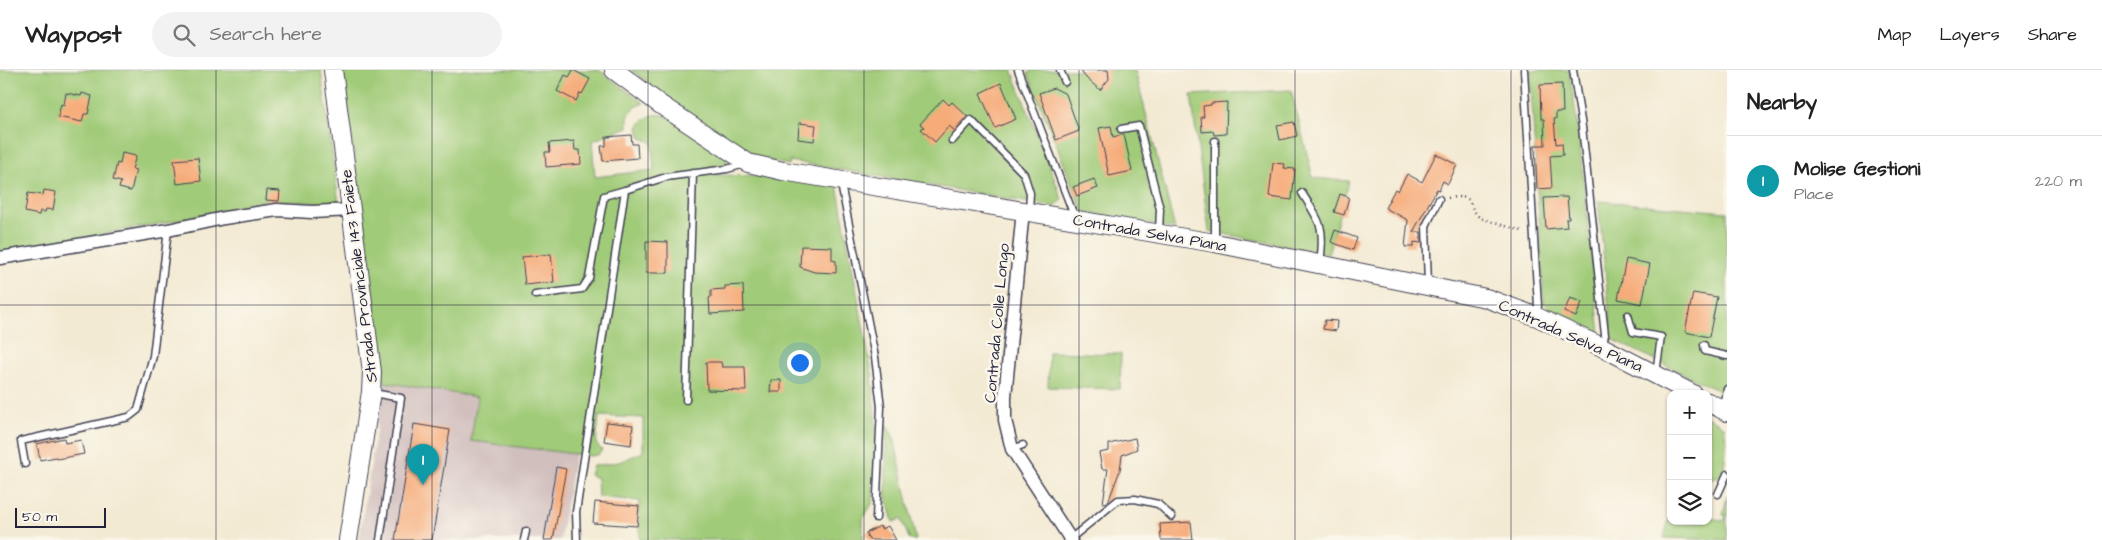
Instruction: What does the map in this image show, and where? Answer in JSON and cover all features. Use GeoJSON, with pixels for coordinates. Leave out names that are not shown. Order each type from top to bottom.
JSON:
{"type":"FeatureCollection","features":[{"type":"Feature","properties":{"kind":"street","name":"Strada Provinciale 143 Faiete"},"geometry":{"type":"LineString","coordinates":[[333,70],[371,353],[371,392],[348,540]]}},
{"type":"Feature","properties":{"kind":"street","name":"Contrada Selva Piana"},"geometry":{"type":"LineString","coordinates":[[614,70],[683,120],[748,163],[783,172],[841,180],[1215,243],[1486,298],[1535,316],[1602,347],[1686,390]]}},
{"type":"Feature","properties":{"kind":"street"},"geometry":{"type":"LineString","coordinates":[[0,258],[277,210],[312,212],[352,210]]}},
{"type":"Feature","properties":{"kind":"street","name":"Contrada Colle Longo"},"geometry":{"type":"LineString","coordinates":[[1026,211],[1005,397],[1005,420],[1017,447],[1070,539]]}},
{"type":"Feature","properties":{"kind":"lane"},"geometry":{"type":"LineString","coordinates":[[1018,70],[1076,219]]}},
{"type":"Feature","properties":{"kind":"lane"},"geometry":{"type":"LineString","coordinates":[[1060,70],[1065,82]]}},
{"type":"Feature","properties":{"kind":"lane"},"geometry":{"type":"LineString","coordinates":[[1524,70],[1538,306],[1535,316]]}},
{"type":"Feature","properties":{"kind":"lane"},"geometry":{"type":"LineString","coordinates":[[1573,70],[1582,127],[1605,335],[1602,347]]}},
{"type":"Feature","properties":{"kind":"lane"},"geometry":{"type":"LineString","coordinates":[[952,141],[971,120],[1024,174],[1030,193],[1026,211]]}},
{"type":"Feature","properties":{"kind":"lane"},"geometry":{"type":"LineString","coordinates":[[1121,130],[1139,126],[1160,209],[1159,233]]}},
{"type":"Feature","properties":{"kind":"lane"},"geometry":{"type":"LineString","coordinates":[[1215,141],[1215,243]]}},
{"type":"Feature","properties":{"kind":"lane"},"geometry":{"type":"LineString","coordinates":[[535,295],[582,289],[590,278],[604,196],[666,177],[726,169],[748,163]]}},
{"type":"Feature","properties":{"kind":"lane"},"geometry":{"type":"LineString","coordinates":[[686,400],[693,174]]}},
{"type":"Feature","properties":{"kind":"lane"},"geometry":{"type":"LineString","coordinates":[[841,180],[875,358],[881,407],[876,518]]}},
{"type":"Feature","properties":{"kind":"lane"},"geometry":{"type":"LineString","coordinates":[[577,540],[576,512],[625,190]]}},
{"type":"Feature","properties":{"kind":"lane"},"geometry":{"type":"LineString","coordinates":[[1302,193],[1318,218],[1323,237],[1320,264]]}},
{"type":"Feature","properties":{"kind":"lane"},"geometry":{"type":"LineString","coordinates":[[1428,285],[1426,226],[1439,199]]}},
{"type":"Feature","properties":{"kind":"lane"},"geometry":{"type":"LineString","coordinates":[[25,464],[21,441],[129,417],[138,410],[154,356],[168,230]]}},
{"type":"Feature","properties":{"kind":"lane"},"geometry":{"type":"LineString","coordinates":[[1628,315],[1633,332],[1661,337],[1656,374]]}},
{"type":"Feature","properties":{"kind":"lane"},"geometry":{"type":"LineString","coordinates":[[1704,345],[1705,351],[1727,356]]}},
{"type":"Feature","properties":{"kind":"lane"},"geometry":{"type":"LineString","coordinates":[[1720,408],[1727,389]]}},
{"type":"Feature","properties":{"kind":"lane"},"geometry":{"type":"LineString","coordinates":[[371,392],[401,398],[380,540]]}},
{"type":"Feature","properties":{"kind":"lane"},"geometry":{"type":"LineString","coordinates":[[1718,494],[1727,474]]}},
{"type":"Feature","properties":{"kind":"lane"},"geometry":{"type":"LineString","coordinates":[[1070,539],[1118,500],[1135,499],[1158,504],[1172,517]]}},
{"type":"Feature","properties":{"kind":"lane"},"geometry":{"type":"LineString","coordinates":[[524,540],[526,531]]}},
{"type":"Feature","properties":{"kind":"path"},"geometry":{"type":"LineString","coordinates":[[1439,199],[1462,196],[1467,198],[1472,204],[1475,213],[1480,218],[1534,234]]}},
{"type":"Feature","properties":{"kind":"shaded area"},"geometry":{"type":"Polygon","coordinates":[[[384,382],[477,397],[471,441],[575,453],[560,540],[359,540],[384,382]]]}},
{"type":"Feature","properties":{"kind":"green space"},"geometry":{"type":"Polygon","coordinates":[[[0,70],[321,70],[339,204],[267,200],[196,217],[0,253],[0,70]]]}},
{"type":"Feature","properties":{"kind":"green space"},"geometry":{"type":"Polygon","coordinates":[[[343,70],[599,70],[644,103],[629,115],[628,127],[592,141],[595,177],[654,170],[652,142],[641,138],[638,128],[642,121],[648,117],[663,115],[729,159],[725,164],[710,167],[713,175],[765,176],[837,185],[872,374],[876,429],[873,502],[863,519],[863,540],[640,540],[639,501],[598,497],[597,478],[590,475],[593,466],[619,462],[643,452],[643,418],[599,416],[596,444],[602,450],[599,454],[591,456],[471,441],[477,397],[384,382],[343,70]]]}},
{"type":"Feature","properties":{"kind":"green space"},"geometry":{"type":"Polygon","coordinates":[[[631,70],[1012,70],[1062,199],[1055,207],[790,161],[789,165],[757,158],[737,148],[631,70]]]}},
{"type":"Feature","properties":{"kind":"green space"},"geometry":{"type":"Polygon","coordinates":[[[1031,70],[1135,70],[1175,229],[1083,212],[1028,74],[1031,70]]]}},
{"type":"Feature","properties":{"kind":"green space"},"geometry":{"type":"Polygon","coordinates":[[[1530,70],[1569,70],[1578,129],[1600,335],[1561,320],[1544,303],[1530,70]]]}},
{"type":"Feature","properties":{"kind":"green space"},"geometry":{"type":"Polygon","coordinates":[[[1291,90],[1313,178],[1349,181],[1328,254],[1209,231],[1191,95],[1291,90]]]}},
{"type":"Feature","properties":{"kind":"green space"},"geometry":{"type":"Polygon","coordinates":[[[1598,201],[1727,212],[1727,395],[1612,339],[1598,201]]]}},
{"type":"Feature","properties":{"kind":"green space"},"geometry":{"type":"Polygon","coordinates":[[[1049,352],[1121,354],[1120,389],[1048,387],[1049,352]]]}},
{"type":"Feature","properties":{"kind":"green space"},"geometry":{"type":"Polygon","coordinates":[[[1712,419],[1724,426],[1726,446],[1721,475],[1712,478],[1712,419]]]}},
{"type":"Feature","properties":{"kind":"green space"},"geometry":{"type":"Polygon","coordinates":[[[886,424],[894,438],[916,540],[910,540],[901,519],[893,522],[886,497],[886,424]]]}},
{"type":"Feature","properties":{"kind":"green space"},"geometry":{"type":"Polygon","coordinates":[[[1727,496],[1727,540],[1664,538],[1667,525],[1712,525],[1712,518],[1724,521],[1726,516],[1723,515],[1727,496]]]}},
{"type":"Feature","properties":{"kind":"building"},"geometry":{"type":"Polygon","coordinates":[[[573,70],[590,79],[576,101],[557,91],[565,75],[569,77],[573,70]]]}},
{"type":"Feature","properties":{"kind":"building"},"geometry":{"type":"Polygon","coordinates":[[[1080,70],[1108,70],[1109,79],[1100,90],[1080,70]]]}},
{"type":"Feature","properties":{"kind":"building"},"geometry":{"type":"Polygon","coordinates":[[[1001,83],[1016,119],[995,128],[980,93],[1001,83]]]}},
{"type":"Feature","properties":{"kind":"building"},"geometry":{"type":"Polygon","coordinates":[[[1562,84],[1563,112],[1556,112],[1556,119],[1554,119],[1556,144],[1562,143],[1563,155],[1550,156],[1552,188],[1537,189],[1535,145],[1545,145],[1544,119],[1541,119],[1540,85],[1562,84]]]}},
{"type":"Feature","properties":{"kind":"building"},"geometry":{"type":"Polygon","coordinates":[[[1054,88],[1066,94],[1079,131],[1056,140],[1039,93],[1054,88]]]}},
{"type":"Feature","properties":{"kind":"building"},"geometry":{"type":"Polygon","coordinates":[[[66,93],[81,96],[82,93],[92,96],[88,114],[84,114],[82,122],[58,117],[61,104],[64,105],[66,93]]]}},
{"type":"Feature","properties":{"kind":"building"},"geometry":{"type":"Polygon","coordinates":[[[943,99],[949,105],[952,102],[967,116],[954,130],[949,126],[935,142],[921,129],[924,127],[920,124],[943,99]]]}},
{"type":"Feature","properties":{"kind":"building"},"geometry":{"type":"Polygon","coordinates":[[[1227,102],[1226,134],[1214,135],[1213,131],[1202,132],[1201,117],[1204,117],[1203,106],[1211,105],[1211,103],[1227,102]]]}},
{"type":"Feature","properties":{"kind":"building"},"geometry":{"type":"Polygon","coordinates":[[[1294,122],[1297,136],[1280,140],[1277,125],[1294,122]]]}},
{"type":"Feature","properties":{"kind":"building"},"geometry":{"type":"Polygon","coordinates":[[[799,123],[816,125],[814,141],[798,139],[799,123]]]}},
{"type":"Feature","properties":{"kind":"building"},"geometry":{"type":"Polygon","coordinates":[[[1111,126],[1113,137],[1124,134],[1132,171],[1109,176],[1099,128],[1111,126]]]}},
{"type":"Feature","properties":{"kind":"building"},"geometry":{"type":"Polygon","coordinates":[[[631,135],[632,144],[637,144],[638,158],[603,161],[601,146],[606,146],[606,137],[631,135]]]}},
{"type":"Feature","properties":{"kind":"building"},"geometry":{"type":"Polygon","coordinates":[[[574,141],[575,150],[580,150],[581,164],[546,167],[545,152],[550,152],[549,143],[574,141]]]}},
{"type":"Feature","properties":{"kind":"building"},"geometry":{"type":"Polygon","coordinates":[[[122,153],[136,156],[132,169],[136,170],[131,191],[119,188],[121,182],[113,180],[117,163],[120,164],[122,153]]]}},
{"type":"Feature","properties":{"kind":"building"},"geometry":{"type":"Polygon","coordinates":[[[1436,154],[1457,165],[1448,184],[1443,181],[1439,190],[1437,189],[1413,232],[1421,232],[1421,243],[1414,242],[1414,247],[1405,247],[1408,220],[1385,208],[1395,189],[1398,191],[1407,174],[1422,182],[1436,154]]]}},
{"type":"Feature","properties":{"kind":"building"},"geometry":{"type":"Polygon","coordinates":[[[198,158],[201,181],[177,184],[174,160],[198,158]]]}},
{"type":"Feature","properties":{"kind":"building"},"geometry":{"type":"Polygon","coordinates":[[[1273,163],[1285,164],[1284,168],[1295,169],[1292,200],[1269,197],[1273,163]]]}},
{"type":"Feature","properties":{"kind":"building"},"geometry":{"type":"Polygon","coordinates":[[[1094,179],[1098,188],[1077,196],[1073,187],[1094,179]]]}},
{"type":"Feature","properties":{"kind":"building"},"geometry":{"type":"Polygon","coordinates":[[[44,190],[56,192],[53,210],[46,209],[45,212],[40,211],[39,215],[25,212],[28,193],[43,195],[44,190]]]}},
{"type":"Feature","properties":{"kind":"building"},"geometry":{"type":"Polygon","coordinates":[[[267,190],[280,191],[279,201],[266,200],[267,190]]]}},
{"type":"Feature","properties":{"kind":"building"},"geometry":{"type":"Polygon","coordinates":[[[1340,194],[1349,197],[1344,215],[1334,212],[1340,194]]]}},
{"type":"Feature","properties":{"kind":"building"},"geometry":{"type":"Polygon","coordinates":[[[1567,197],[1569,219],[1566,219],[1567,227],[1546,229],[1544,198],[1567,197]]]}},
{"type":"Feature","properties":{"kind":"building"},"geometry":{"type":"Polygon","coordinates":[[[1335,230],[1357,238],[1353,250],[1331,242],[1335,230]]]}},
{"type":"Feature","properties":{"kind":"building"},"geometry":{"type":"Polygon","coordinates":[[[646,241],[668,242],[668,273],[646,273],[646,241]]]}},
{"type":"Feature","properties":{"kind":"building"},"geometry":{"type":"Polygon","coordinates":[[[801,246],[832,247],[832,260],[836,261],[836,273],[814,272],[800,267],[801,246]]]}},
{"type":"Feature","properties":{"kind":"building"},"geometry":{"type":"Polygon","coordinates":[[[551,254],[554,282],[525,285],[522,257],[551,254]]]}},
{"type":"Feature","properties":{"kind":"building"},"geometry":{"type":"Polygon","coordinates":[[[1626,259],[1650,264],[1642,304],[1618,299],[1626,259]]]}},
{"type":"Feature","properties":{"kind":"building"},"geometry":{"type":"Polygon","coordinates":[[[743,285],[744,312],[710,314],[709,298],[711,297],[711,290],[725,289],[725,286],[743,285]]]}},
{"type":"Feature","properties":{"kind":"building"},"geometry":{"type":"Polygon","coordinates":[[[1693,293],[1717,297],[1709,337],[1685,332],[1693,293]]]}},
{"type":"Feature","properties":{"kind":"building"},"geometry":{"type":"Polygon","coordinates":[[[1570,298],[1582,302],[1576,317],[1564,312],[1570,298]]]}},
{"type":"Feature","properties":{"kind":"building"},"geometry":{"type":"Polygon","coordinates":[[[1325,320],[1337,321],[1336,331],[1323,329],[1325,320]]]}},
{"type":"Feature","properties":{"kind":"building"},"geometry":{"type":"Polygon","coordinates":[[[706,362],[721,362],[722,367],[745,367],[746,391],[707,390],[706,362]]]}},
{"type":"Feature","properties":{"kind":"building"},"geometry":{"type":"Polygon","coordinates":[[[771,380],[781,380],[781,392],[770,392],[771,380]]]}},
{"type":"Feature","properties":{"kind":"building"},"geometry":{"type":"Polygon","coordinates":[[[607,422],[633,425],[631,445],[604,441],[607,422]]]}},
{"type":"Feature","properties":{"kind":"building"},"geometry":{"type":"Polygon","coordinates":[[[414,424],[450,430],[432,540],[395,540],[414,424]]]}},
{"type":"Feature","properties":{"kind":"building"},"geometry":{"type":"Polygon","coordinates":[[[64,438],[65,443],[81,440],[84,454],[40,460],[37,444],[64,438]]]}},
{"type":"Feature","properties":{"kind":"building"},"geometry":{"type":"Polygon","coordinates":[[[1135,438],[1137,449],[1122,455],[1120,470],[1108,502],[1103,503],[1108,469],[1102,469],[1099,453],[1109,451],[1109,444],[1135,438]]]}},
{"type":"Feature","properties":{"kind":"building"},"geometry":{"type":"Polygon","coordinates":[[[556,467],[566,469],[553,540],[544,540],[556,467]]]}},
{"type":"Feature","properties":{"kind":"building"},"geometry":{"type":"Polygon","coordinates":[[[595,502],[639,506],[637,526],[593,523],[595,502]]]}},
{"type":"Feature","properties":{"kind":"building"},"geometry":{"type":"Polygon","coordinates":[[[1191,522],[1193,540],[1161,540],[1160,524],[1191,522]]]}},
{"type":"Feature","properties":{"kind":"building"},"geometry":{"type":"Polygon","coordinates":[[[880,526],[881,529],[888,526],[896,540],[869,540],[866,533],[880,526]]]}},
{"type":"Feature","properties":{"kind":"place","name":"Molise Gestioni"},"geometry":{"type":"Point","coordinates":[423,485]}}]}
